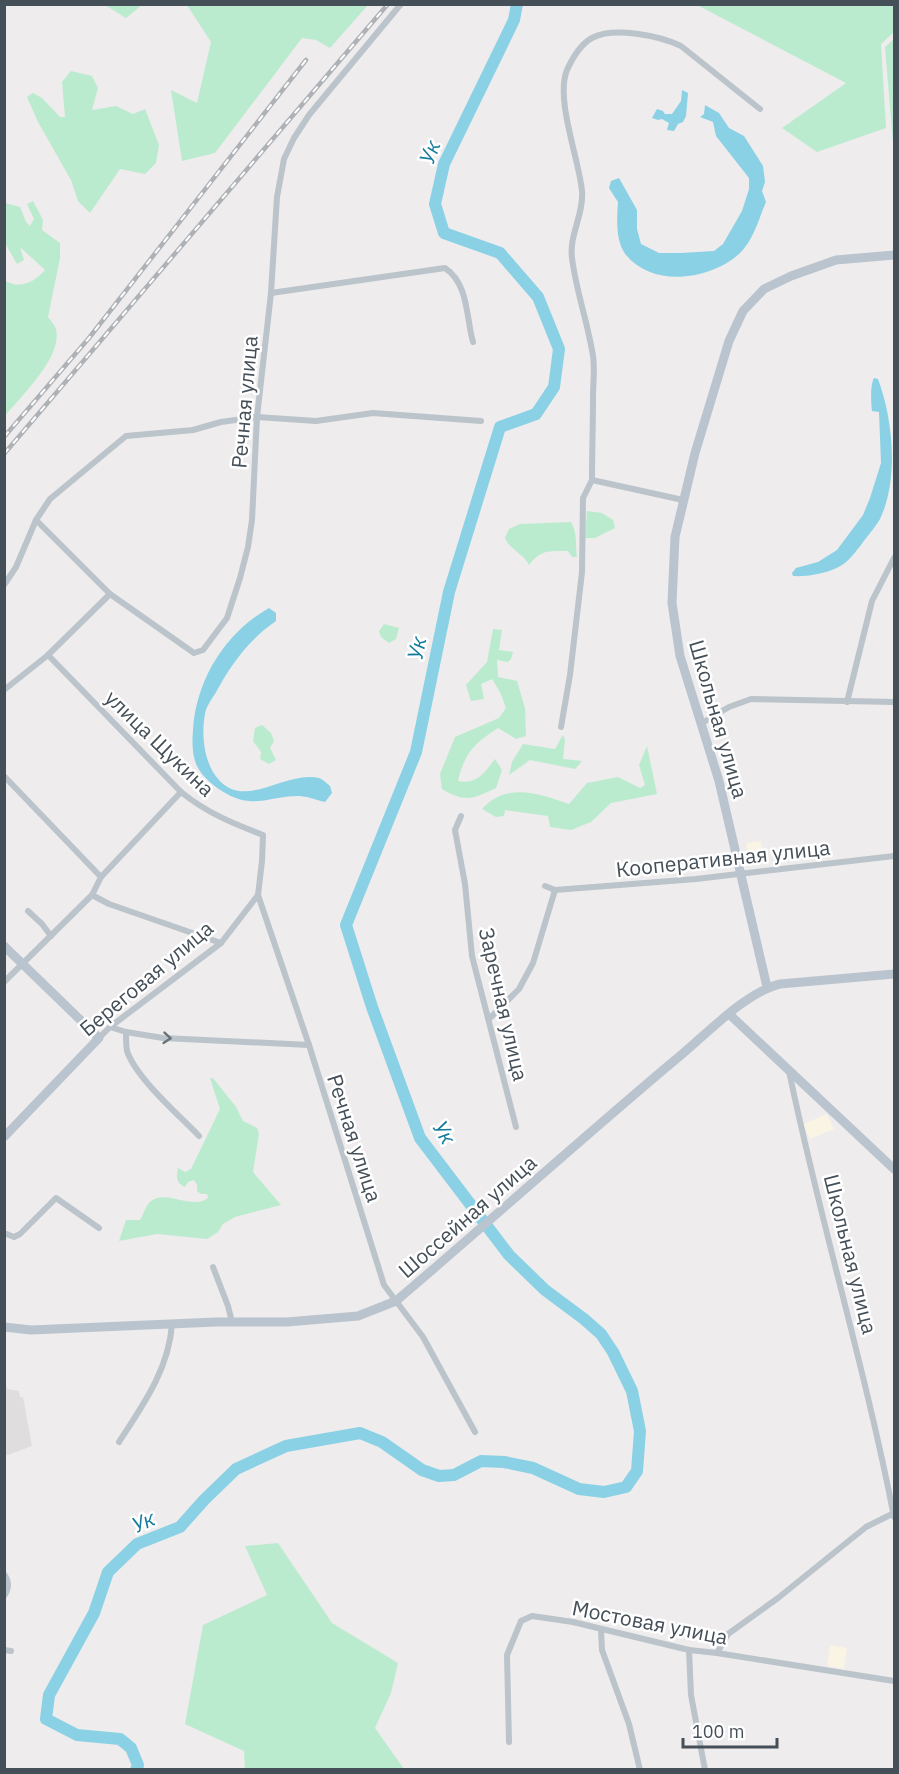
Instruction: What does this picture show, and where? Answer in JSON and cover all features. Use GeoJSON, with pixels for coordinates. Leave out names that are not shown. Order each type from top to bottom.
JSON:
{"type":"FeatureCollection","features":[{"type":"Feature","properties":{"kind":"street","name":"Речная улица"},"geometry":{"type":"LineString","coordinates":[[110,594],[194,653],[203,650],[227,618],[240,578],[252,520],[258,417],[271,293],[277,197],[284,159],[309,115],[401,4]]}},
{"type":"Feature","properties":{"kind":"street"},"geometry":{"type":"LineString","coordinates":[[561,727],[570,675],[582,572],[583,498],[592,480],[594,359],[571,256],[581,209],[582,192],[565,104],[564,81],[567,70],[592,37],[607,33],[666,39],[681,46],[760,109]]}},
{"type":"Feature","properties":{"kind":"street","name":"Школьная улица"},"geometry":{"type":"LineString","coordinates":[[766,987],[718,781],[680,657],[672,603],[675,537],[683,500],[729,341],[743,311],[764,289],[790,276],[836,260],[894,255]]}},
{"type":"Feature","properties":{"kind":"street"},"geometry":{"type":"LineString","coordinates":[[271,293],[446,268],[457,280],[467,306],[473,342]]}},
{"type":"Feature","properties":{"kind":"street"},"geometry":{"type":"LineString","coordinates":[[4,585],[15,567],[36,520],[50,499],[126,436],[193,430],[221,422],[258,417],[316,422],[373,413],[481,421]]}},
{"type":"Feature","properties":{"kind":"street"},"geometry":{"type":"LineString","coordinates":[[592,480],[683,500]]}},
{"type":"Feature","properties":{"kind":"street"},"geometry":{"type":"LineString","coordinates":[[4,690],[48,655],[110,594],[36,520]]}},
{"type":"Feature","properties":{"kind":"street"},"geometry":{"type":"LineString","coordinates":[[847,702],[872,601],[894,558]]}},
{"type":"Feature","properties":{"kind":"street","name":"улица Щукина"},"geometry":{"type":"LineString","coordinates":[[48,655],[181,792],[200,807],[263,835]]}},
{"type":"Feature","properties":{"kind":"street"},"geometry":{"type":"LineString","coordinates":[[702,723],[729,707],[751,699],[894,702]]}},
{"type":"Feature","properties":{"kind":"street"},"geometry":{"type":"LineString","coordinates":[[4,776],[101,877]]}},
{"type":"Feature","properties":{"kind":"street"},"geometry":{"type":"LineString","coordinates":[[4,982],[92,895],[101,877],[181,792]]}},
{"type":"Feature","properties":{"kind":"street","name":"Заречная улица"},"geometry":{"type":"LineString","coordinates":[[461,816],[455,830],[465,884],[472,956],[516,1127]]}},
{"type":"Feature","properties":{"kind":"street","name":"Речная улица"},"geometry":{"type":"LineString","coordinates":[[263,835],[258,895],[309,1045],[384,1285],[423,1337],[475,1431]]}},
{"type":"Feature","properties":{"kind":"street","name":"Кооперативная улица"},"geometry":{"type":"LineString","coordinates":[[545,886],[555,890],[894,856]]}},
{"type":"Feature","properties":{"kind":"street"},"geometry":{"type":"LineString","coordinates":[[489,1020],[519,988],[533,963],[555,890]]}},
{"type":"Feature","properties":{"kind":"street"},"geometry":{"type":"LineString","coordinates":[[92,895],[120,908],[221,943]]}},
{"type":"Feature","properties":{"kind":"street","name":"Береговая улица"},"geometry":{"type":"LineString","coordinates":[[4,1137],[110,1027],[221,943],[258,895]]}},
{"type":"Feature","properties":{"kind":"street"},"geometry":{"type":"LineString","coordinates":[[28,911],[51,936]]}},
{"type":"Feature","properties":{"kind":"street"},"geometry":{"type":"LineString","coordinates":[[4,946],[99,1038]]}},
{"type":"Feature","properties":{"kind":"street","name":"Шоссейная улица"},"geometry":{"type":"LineString","coordinates":[[4,1327],[31,1330],[287,1322],[358,1316],[396,1301],[729,1014],[766,987],[894,974]]}},
{"type":"Feature","properties":{"kind":"street"},"geometry":{"type":"LineString","coordinates":[[729,1014],[894,1169]]}},
{"type":"Feature","properties":{"kind":"street"},"geometry":{"type":"LineString","coordinates":[[110,1027],[163,1038],[309,1045]]}},
{"type":"Feature","properties":{"kind":"street"},"geometry":{"type":"LineString","coordinates":[[126,1032],[128,1052],[135,1066],[199,1136]]}},
{"type":"Feature","properties":{"kind":"street","name":"Школьная улица"},"geometry":{"type":"LineString","coordinates":[[788,1070],[840,1290],[891,1482],[894,1515]]}},
{"type":"Feature","properties":{"kind":"street"},"geometry":{"type":"LineString","coordinates":[[4,1233],[14,1237],[20,1234],[56,1198],[99,1228]]}},
{"type":"Feature","properties":{"kind":"street"},"geometry":{"type":"LineString","coordinates":[[213,1268],[232,1322]]}},
{"type":"Feature","properties":{"kind":"street"},"geometry":{"type":"LineString","coordinates":[[119,1442],[161,1373],[171,1344],[172,1324]]}},
{"type":"Feature","properties":{"kind":"street"},"geometry":{"type":"LineString","coordinates":[[717,1653],[728,1634],[778,1598],[866,1527],[894,1515]]}},
{"type":"Feature","properties":{"kind":"street"},"geometry":{"type":"LineString","coordinates":[[4,1574],[8,1580],[4,1596]]}},
{"type":"Feature","properties":{"kind":"street","name":"Мостовая улица"},"geometry":{"type":"LineString","coordinates":[[509,1742],[507,1655],[520,1621],[532,1616],[573,1622],[689,1650],[894,1681]]}},
{"type":"Feature","properties":{"kind":"street"},"geometry":{"type":"LineString","coordinates":[[601,1630],[602,1650],[629,1724],[640,1770]]}},
{"type":"Feature","properties":{"kind":"street"},"geometry":{"type":"LineString","coordinates":[[689,1650],[691,1695],[705,1770]]}},
{"type":"Feature","properties":{"kind":"shaded area"},"geometry":{"type":"Polygon","coordinates":[[[761,841],[764,862],[749,864],[746,843],[761,841]]]}},
{"type":"Feature","properties":{"kind":"shaded area"},"geometry":{"type":"Polygon","coordinates":[[[827,1114],[834,1129],[810,1139],[803,1124],[827,1114]]]}},
{"type":"Feature","properties":{"kind":"shaded area"},"geometry":{"type":"Polygon","coordinates":[[[4,1368],[7,1389],[19,1391],[20,1397],[23,1397],[32,1446],[5,1456],[4,1368]]]}},
{"type":"Feature","properties":{"kind":"shaded area"},"geometry":{"type":"Polygon","coordinates":[[[830,1645],[847,1648],[844,1669],[827,1666],[830,1645]]]}},
{"type":"Feature","properties":{"kind":"green space"},"geometry":{"type":"Polygon","coordinates":[[[142,4],[126,18],[105,5],[142,4]]]}},
{"type":"Feature","properties":{"kind":"green space"},"geometry":{"type":"Polygon","coordinates":[[[187,5],[368,5],[330,48],[316,40],[302,38],[215,153],[182,161],[171,90],[197,103],[211,42],[187,5]]]}},
{"type":"Feature","properties":{"kind":"green space"},"geometry":{"type":"Polygon","coordinates":[[[697,5],[894,5],[894,32],[881,44],[886,128],[817,152],[782,128],[846,83],[697,5]]]}},
{"type":"Feature","properties":{"kind":"green space"},"geometry":{"type":"Polygon","coordinates":[[[894,39],[894,155],[885,47],[894,39]]]}},
{"type":"Feature","properties":{"kind":"green space"},"geometry":{"type":"Polygon","coordinates":[[[71,71],[92,76],[98,88],[92,110],[116,106],[133,114],[145,109],[159,145],[156,163],[145,174],[120,169],[90,213],[78,201],[71,180],[38,122],[27,97],[33,93],[42,98],[60,117],[65,117],[62,82],[71,71]]]}},
{"type":"Feature","properties":{"kind":"green space"},"geometry":{"type":"Polygon","coordinates":[[[33,201],[43,220],[42,230],[60,243],[60,258],[48,317],[55,327],[56,340],[53,352],[39,376],[5,416],[5,281],[16,284],[26,283],[45,270],[20,247],[24,260],[17,264],[5,243],[5,203],[20,207],[30,226],[34,219],[27,204],[33,201]]]}},
{"type":"Feature","properties":{"kind":"green space"},"geometry":{"type":"Polygon","coordinates":[[[587,511],[602,513],[613,520],[615,528],[595,538],[585,538],[587,511]]]}},
{"type":"Feature","properties":{"kind":"green space"},"geometry":{"type":"Polygon","coordinates":[[[571,522],[577,557],[572,557],[568,551],[551,551],[538,556],[529,565],[505,538],[509,529],[520,524],[571,522]]]}},
{"type":"Feature","properties":{"kind":"green space"},"geometry":{"type":"Polygon","coordinates":[[[384,624],[399,628],[396,639],[389,643],[381,637],[379,631],[384,624]]]}},
{"type":"Feature","properties":{"kind":"green space"},"geometry":{"type":"Polygon","coordinates":[[[493,629],[502,630],[499,650],[513,652],[508,662],[497,660],[498,677],[517,681],[525,708],[526,736],[516,739],[498,728],[477,744],[467,756],[458,781],[465,782],[475,779],[484,773],[495,759],[502,770],[496,788],[475,797],[463,798],[442,789],[440,774],[455,737],[499,718],[506,708],[492,679],[481,684],[484,699],[471,701],[466,685],[487,662],[493,629]]]}},
{"type":"Feature","properties":{"kind":"green space"},"geometry":{"type":"Polygon","coordinates":[[[262,725],[271,733],[274,741],[270,748],[276,760],[269,764],[260,759],[261,752],[253,741],[255,728],[262,725]]]}},
{"type":"Feature","properties":{"kind":"green space"},"geometry":{"type":"Polygon","coordinates":[[[563,735],[565,740],[563,759],[582,761],[575,769],[530,760],[509,775],[512,762],[523,744],[555,749],[563,735]]]}},
{"type":"Feature","properties":{"kind":"green space"},"geometry":{"type":"Polygon","coordinates":[[[647,746],[657,794],[611,803],[591,822],[571,830],[550,827],[548,816],[505,810],[504,816],[496,817],[482,809],[502,795],[523,792],[546,796],[569,804],[587,783],[618,777],[640,788],[645,785],[639,765],[647,746]]]}},
{"type":"Feature","properties":{"kind":"green space"},"geometry":{"type":"Polygon","coordinates":[[[210,1078],[213,1078],[236,1107],[243,1121],[257,1128],[259,1134],[253,1172],[281,1205],[235,1217],[223,1224],[218,1232],[207,1239],[157,1234],[119,1241],[126,1220],[140,1220],[149,1203],[155,1199],[162,1197],[194,1202],[208,1198],[207,1194],[197,1191],[194,1180],[188,1182],[185,1187],[178,1182],[177,1174],[178,1168],[185,1172],[191,1169],[220,1109],[210,1078]]]}},
{"type":"Feature","properties":{"kind":"green space"},"geometry":{"type":"Polygon","coordinates":[[[278,1543],[332,1623],[398,1663],[391,1693],[375,1728],[404,1769],[245,1769],[244,1751],[185,1724],[203,1625],[267,1595],[245,1546],[278,1543]]]}},
{"type":"Feature","properties":{"kind":"water"},"geometry":{"type":"Polygon","coordinates":[[[682,90],[688,93],[686,116],[674,131],[667,130],[669,123],[662,119],[652,118],[657,109],[665,114],[672,114],[681,101],[682,90]]]}},
{"type":"Feature","properties":{"kind":"water"},"geometry":{"type":"Polygon","coordinates":[[[705,105],[719,113],[729,128],[744,136],[763,166],[765,182],[762,191],[766,202],[748,243],[727,263],[713,270],[682,277],[651,272],[637,265],[622,249],[618,229],[618,202],[609,188],[611,181],[619,178],[637,210],[637,229],[641,244],[659,253],[714,251],[723,244],[742,211],[749,189],[749,178],[716,136],[713,122],[700,117],[704,114],[705,105]]]}},
{"type":"Feature","properties":{"kind":"water"},"geometry":{"type":"Polygon","coordinates":[[[874,378],[878,379],[883,395],[892,449],[890,486],[880,519],[855,553],[842,565],[818,574],[793,576],[792,573],[796,568],[818,562],[837,550],[863,515],[870,498],[881,463],[879,412],[872,411],[871,389],[874,378]]]}},
{"type":"Feature","properties":{"kind":"water"},"geometry":{"type":"Polygon","coordinates":[[[269,608],[276,613],[276,621],[257,636],[241,654],[206,709],[203,731],[207,758],[219,780],[230,788],[241,791],[254,790],[293,779],[319,778],[330,786],[332,793],[325,802],[298,796],[246,801],[223,792],[202,774],[195,762],[192,739],[195,711],[207,676],[226,644],[253,618],[269,608]]]}},
{"type":"Feature","properties":{"kind":"waterway","name":"Ук"},"geometry":{"type":"LineString","coordinates":[[136,1770],[138,1765],[131,1748],[120,1739],[77,1735],[46,1719],[49,1695],[94,1613],[108,1572],[137,1544],[180,1527],[236,1469],[286,1446],[360,1433],[382,1442],[422,1470],[439,1476],[454,1475],[481,1461],[504,1462],[533,1468],[579,1489],[604,1492],[626,1487],[637,1471],[640,1431],[632,1391],[613,1352],[601,1334],[545,1290],[509,1255],[420,1138],[372,1007],[346,925],[416,752],[449,592],[500,427],[536,414],[554,387],[559,349],[538,297],[500,253],[444,233],[435,204],[444,164],[514,20],[517,4]]}},
{"type":"Feature","properties":{"kind":"railway"},"geometry":{"type":"LineString","coordinates":[[4,454],[388,4]]}},
{"type":"Feature","properties":{"kind":"railway"},"geometry":{"type":"LineString","coordinates":[[4,437],[89,338],[306,60]]}}]}
